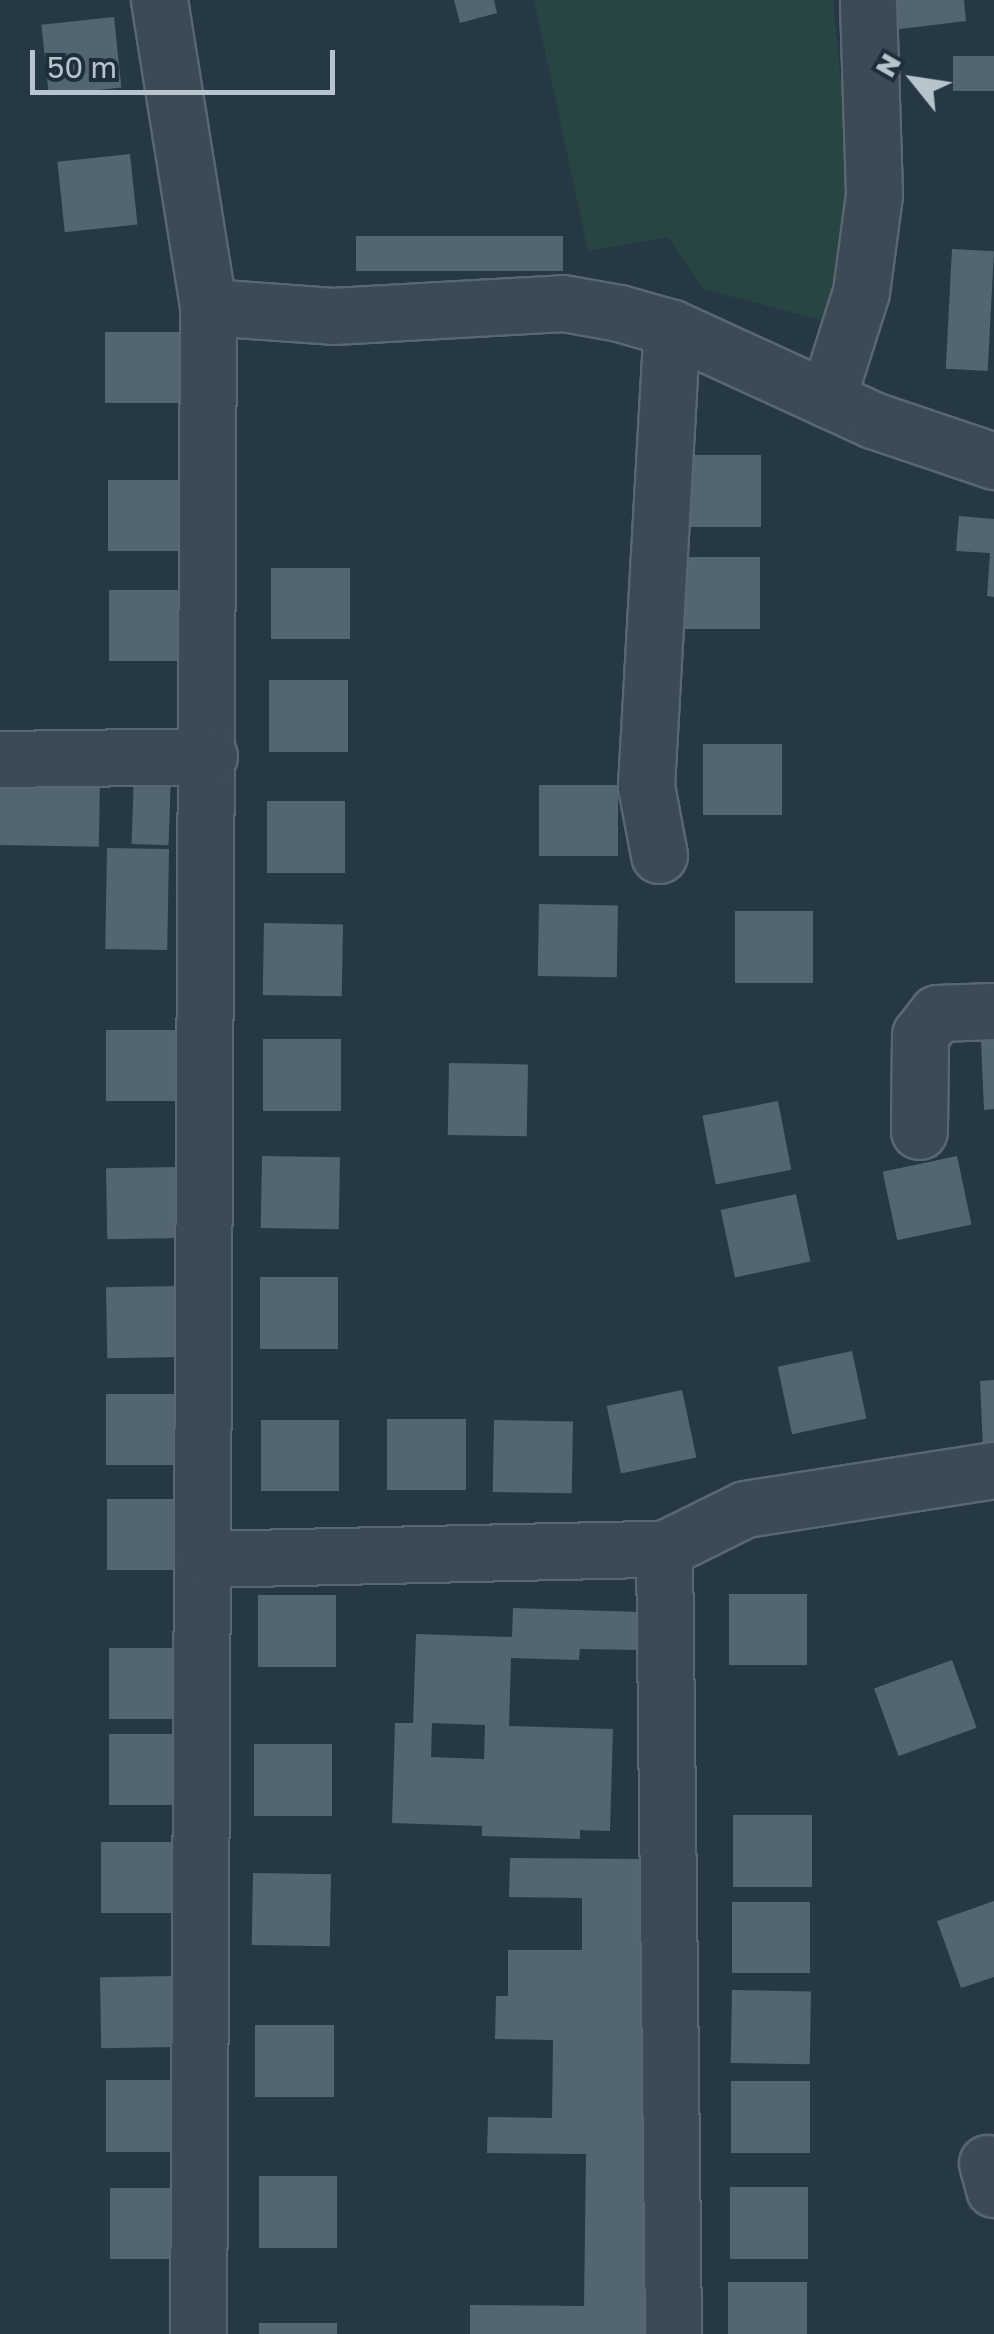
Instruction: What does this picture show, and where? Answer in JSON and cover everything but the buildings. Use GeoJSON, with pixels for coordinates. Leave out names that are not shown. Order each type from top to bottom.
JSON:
{"type":"FeatureCollection","features":[{"type":"Feature","properties":{"kind":"street"},"geometry":{"type":"LineString","coordinates":[[159,0],[208,307],[210,756],[198,2334]]}},
{"type":"Feature","properties":{"kind":"street"},"geometry":{"type":"LineString","coordinates":[[827,399],[861,292],[874,194],[868,0]]}},
{"type":"Feature","properties":{"kind":"street"},"geometry":{"type":"LineString","coordinates":[[208,307],[333,316],[564,303],[672,328],[827,399],[994,461]]}},
{"type":"Feature","properties":{"kind":"street"},"geometry":{"type":"LineString","coordinates":[[659,854],[646,786],[672,328]]}},
{"type":"Feature","properties":{"kind":"street"},"geometry":{"type":"LineString","coordinates":[[0,758],[210,756]]}},
{"type":"Feature","properties":{"kind":"street"},"geometry":{"type":"LineString","coordinates":[[918,1131],[920,1035],[937,1014],[994,1011]]}},
{"type":"Feature","properties":{"kind":"street"},"geometry":{"type":"LineString","coordinates":[[206,1559],[664,1549],[745,1509],[994,1470]]}},
{"type":"Feature","properties":{"kind":"street"},"geometry":{"type":"LineString","coordinates":[[664,1549],[673,2334]]}},
{"type":"Feature","properties":{"kind":"green space"},"geometry":{"type":"Polygon","coordinates":[[[534,0],[833,0],[855,227],[825,321],[703,289],[668,237],[588,251],[534,0]]]}}]}
